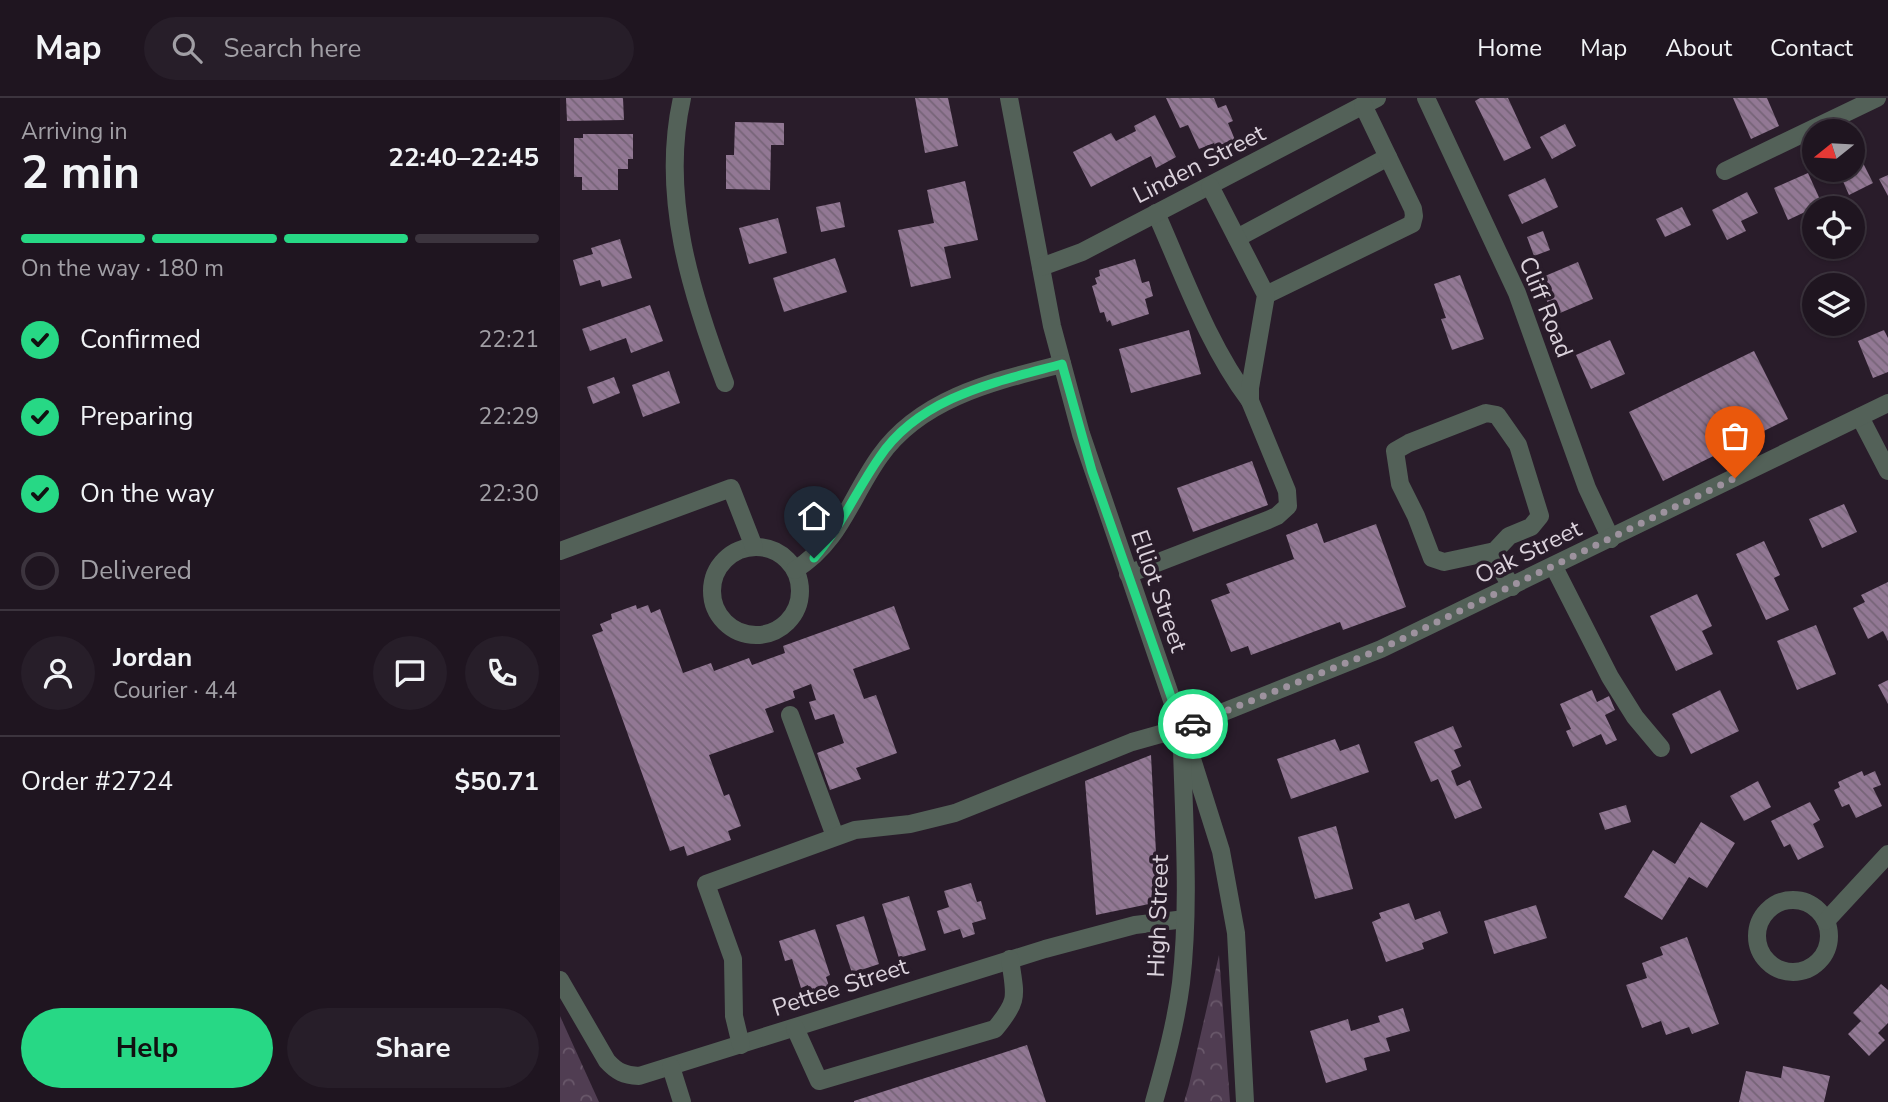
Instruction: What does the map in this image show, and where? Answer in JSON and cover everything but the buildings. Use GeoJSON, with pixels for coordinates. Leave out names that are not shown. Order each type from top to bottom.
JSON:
{"type":"FeatureCollection","features":[{"type":"Feature","properties":{"kind":"street"},"geometry":{"type":"LineString","coordinates":[[682,98],[676,133],[681,243],[694,298],[725,383]]}},
{"type":"Feature","properties":{"kind":"street","name":"Elliot Street"},"geometry":{"type":"LineString","coordinates":[[1009,98],[1062,364],[1092,471],[1213,821],[1233,908],[1245,1102]]}},
{"type":"Feature","properties":{"kind":"street","name":"Cliff Road"},"geometry":{"type":"LineString","coordinates":[[1426,98],[1517,293],[1587,488],[1611,539]]}},
{"type":"Feature","properties":{"kind":"street"},"geometry":{"type":"LineString","coordinates":[[1725,170],[1877,98]]}},
{"type":"Feature","properties":{"kind":"street"},"geometry":{"type":"LineString","coordinates":[[1266,295],[1412,224],[1413,209],[1388,158],[1370,102]]}},
{"type":"Feature","properties":{"kind":"street","name":"Linden Street"},"geometry":{"type":"LineString","coordinates":[[1041,267],[1068,258],[1370,102]]}},
{"type":"Feature","properties":{"kind":"street"},"geometry":{"type":"LineString","coordinates":[[1237,238],[1388,158]]}},
{"type":"Feature","properties":{"kind":"street"},"geometry":{"type":"LineString","coordinates":[[1210,186],[1266,295],[1250,401]]}},
{"type":"Feature","properties":{"kind":"street"},"geometry":{"type":"LineString","coordinates":[[1128,575],[1268,520],[1288,506],[1287,491],[1250,401],[1230,374],[1212,341],[1156,213]]}},
{"type":"Feature","properties":{"kind":"street"},"geometry":{"type":"LineString","coordinates":[[795,570],[814,558],[834,534],[880,456],[896,437],[919,418],[970,390],[1062,364]]}},
{"type":"Feature","properties":{"kind":"street","name":"Oak Street"},"geometry":{"type":"LineString","coordinates":[[741,1045],[734,1016],[733,959],[706,884],[835,836],[870,827],[932,820],[1132,742],[1182,728],[1381,649],[1888,403]]}},
{"type":"Feature","properties":{"kind":"street"},"geometry":{"type":"LineString","coordinates":[[1486,413],[1497,415],[1518,445],[1540,516],[1531,527],[1509,536],[1495,551],[1444,562],[1432,558],[1416,516],[1399,484],[1395,451],[1486,413]]}},
{"type":"Feature","properties":{"kind":"street"},"geometry":{"type":"LineString","coordinates":[[1860,417],[1888,471]]}},
{"type":"Feature","properties":{"kind":"street"},"geometry":{"type":"LineString","coordinates":[[560,551],[731,488],[754,547]]}},
{"type":"Feature","properties":{"kind":"street"},"geometry":{"type":"LineString","coordinates":[[754,547],[766,547],[781,555],[795,570],[800,587],[800,600],[794,614],[784,626],[768,634],[748,636],[737,632],[720,619],[711,600],[712,580],[720,564],[728,556],[741,549],[754,547]]}},
{"type":"Feature","properties":{"kind":"street"},"geometry":{"type":"LineString","coordinates":[[1495,551],[1497,563],[1512,587]]}},
{"type":"Feature","properties":{"kind":"street"},"geometry":{"type":"LineString","coordinates":[[1555,566],[1610,677],[1635,717],[1661,748]]}},
{"type":"Feature","properties":{"kind":"street"},"geometry":{"type":"LineString","coordinates":[[790,715],[835,836]]}},
{"type":"Feature","properties":{"kind":"street","name":"High Street"},"geometry":{"type":"LineString","coordinates":[[1154,1102],[1177,1007],[1185,919],[1182,728]]}},
{"type":"Feature","properties":{"kind":"street"},"geometry":{"type":"LineString","coordinates":[[1826,920],[1888,854]]}},
{"type":"Feature","properties":{"kind":"street"},"geometry":{"type":"LineString","coordinates":[[1785,900],[1809,903],[1826,920],[1829,945],[1816,965],[1795,973],[1772,966],[1763,958],[1758,947],[1759,924],[1773,905],[1785,900]]}},
{"type":"Feature","properties":{"kind":"street","name":"Pettee Street"},"geometry":{"type":"LineString","coordinates":[[560,980],[599,1049],[617,1071],[627,1076],[639,1076],[1010,959],[1135,925],[1185,919]]}},
{"type":"Feature","properties":{"kind":"street"},"geometry":{"type":"LineString","coordinates":[[795,1028],[819,1081],[995,1029],[1011,1010],[1015,991],[1010,959]]}},
{"type":"Feature","properties":{"kind":"street"},"geometry":{"type":"LineString","coordinates":[[671,1067],[682,1102]]}},
{"type":"Feature","properties":{"kind":"green space"},"geometry":{"type":"Polygon","coordinates":[[[1219,955],[1230,1102],[1184,1102],[1189,1085],[1219,955]]]}},
{"type":"Feature","properties":{"kind":"green space"},"geometry":{"type":"Polygon","coordinates":[[[560,1016],[599,1102],[560,1102],[560,1016]]]}},
{"type":"Feature","properties":{"kind":"way so far"},"geometry":{"type":"LineString","coordinates":[[1193,724],[1381,649],[1735,478]]}},
{"type":"Feature","properties":{"kind":"route"},"geometry":{"type":"LineString","coordinates":[[814,558],[834,534],[880,456],[896,437],[919,418],[970,390],[1062,364],[1092,471],[1182,728],[1193,724]]}}]}
